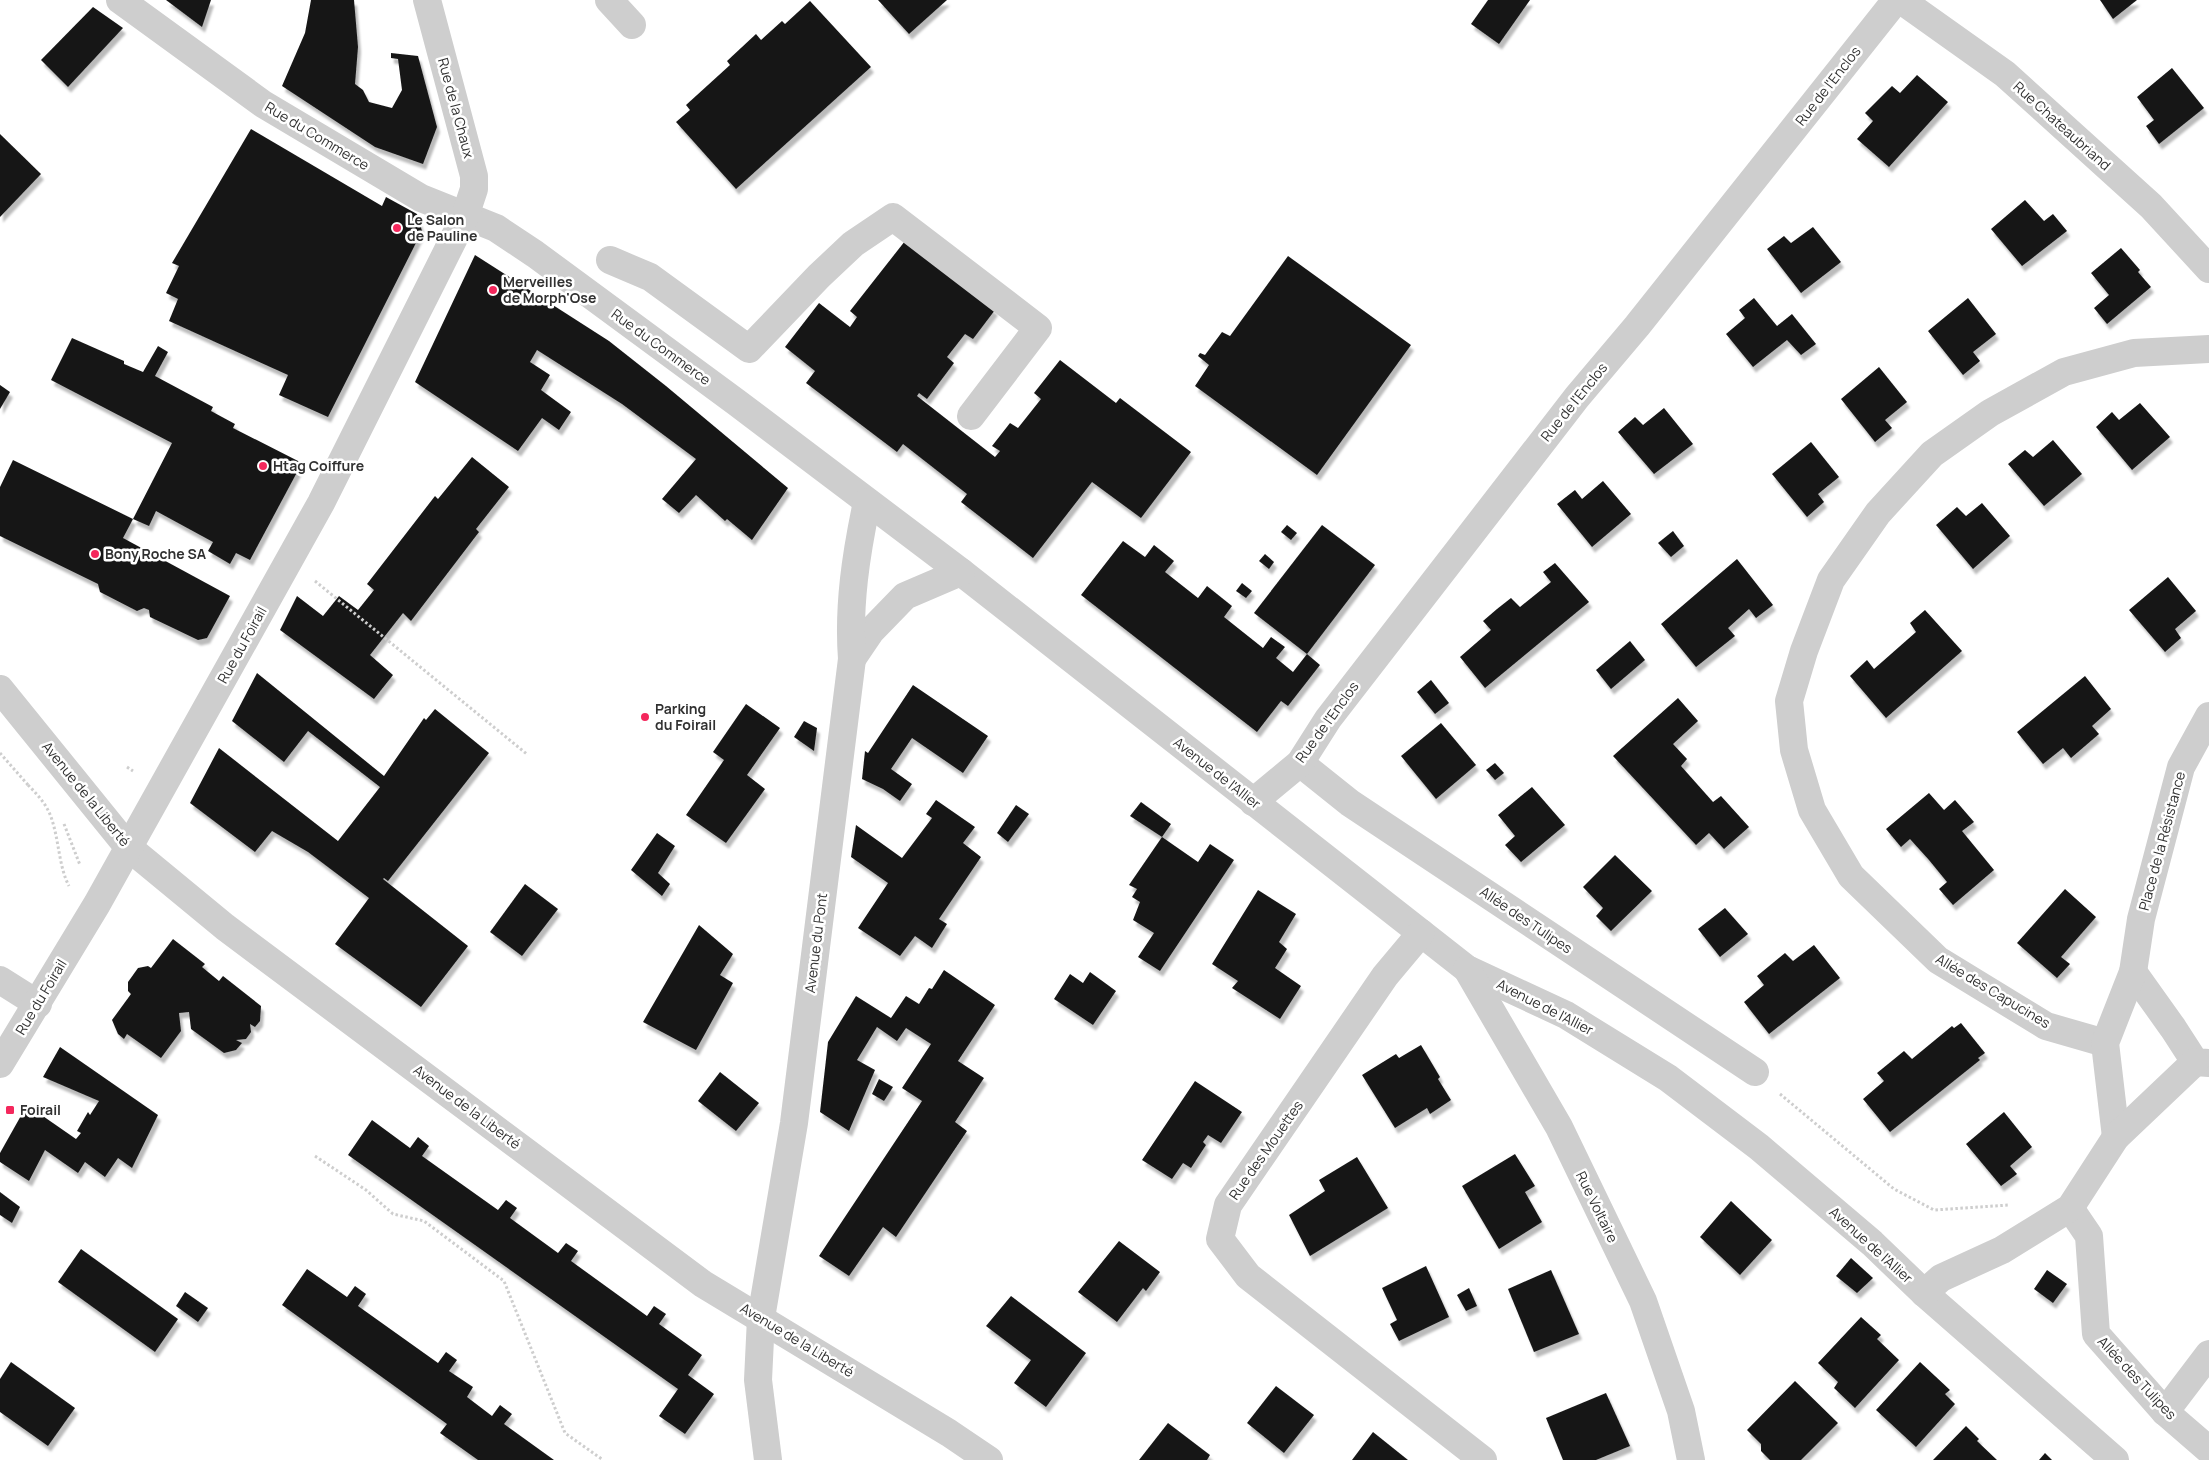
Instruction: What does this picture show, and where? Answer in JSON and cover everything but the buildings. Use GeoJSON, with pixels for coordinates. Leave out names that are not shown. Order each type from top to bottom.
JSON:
{"type":"FeatureCollection","features":[{"type":"Feature","properties":{"kind":"street","name":"Rue du Commerce"},"geometry":{"type":"LineString","coordinates":[[120,0],[263,104],[421,198],[496,228],[535,254],[736,402],[961,572]]}},
{"type":"Feature","properties":{"kind":"street","name":"Rue de la Chaux"},"geometry":{"type":"LineString","coordinates":[[427,0],[474,176],[474,189],[465,216]]}},
{"type":"Feature","properties":{"kind":"street"},"geometry":{"type":"LineString","coordinates":[[609,0],[632,25]]}},
{"type":"Feature","properties":{"kind":"street","name":"Rue de l'Enclos"},"geometry":{"type":"LineString","coordinates":[[1253,802],[1300,763],[1328,719],[1577,397],[1643,318],[1896,0]]}},
{"type":"Feature","properties":{"kind":"street","name":"Rue Chateaubriand"},"geometry":{"type":"LineString","coordinates":[[1901,0],[2005,74],[2150,206],[2209,269]]}},
{"type":"Feature","properties":{"kind":"street","name":"Rue du Foirail"},"geometry":{"type":"LineString","coordinates":[[0,1064],[38,1004],[128,847],[321,503],[465,216]]}},
{"type":"Feature","properties":{"kind":"street"},"geometry":{"type":"LineString","coordinates":[[610,260],[650,277],[749,350],[818,276],[853,244],[893,217],[1038,328],[971,416]]}},
{"type":"Feature","properties":{"kind":"street","name":"Allée des Capucines"},"geometry":{"type":"LineString","coordinates":[[2105,1043],[2046,1026],[1938,960],[1851,876],[1812,810],[1794,750],[1789,701],[1804,650],[1831,580],[1878,513],[1932,454],[1990,413],[2064,372],[2134,353],[2209,349]]}},
{"type":"Feature","properties":{"kind":"street","name":"Avenue du Pont"},"geometry":{"type":"LineString","coordinates":[[761,1318],[794,1123],[852,659],[850,630],[855,561],[867,502]]}},
{"type":"Feature","properties":{"kind":"street","name":"Avenue du Pont"},"geometry":{"type":"LineString","coordinates":[[852,659],[871,631],[905,596],[961,572]]}},
{"type":"Feature","properties":{"kind":"street","name":"Avenue de l'Allier"},"geometry":{"type":"LineString","coordinates":[[961,572],[1467,969],[1566,1015],[1668,1078],[1759,1147],[1872,1243],[1924,1293],[2115,1460]]}},
{"type":"Feature","properties":{"kind":"street","name":"Avenue de la Liberté"},"geometry":{"type":"LineString","coordinates":[[0,689],[128,847],[224,927],[704,1284],[949,1433],[989,1460]]}},
{"type":"Feature","properties":{"kind":"street","name":"Place de la Résistance"},"geometry":{"type":"LineString","coordinates":[[2116,1137],[2105,1043],[2133,972],[2141,919],[2181,767],[2209,716]]}},
{"type":"Feature","properties":{"kind":"street","name":"Allée des Tulipes"},"geometry":{"type":"LineString","coordinates":[[1300,763],[1350,803],[1755,1072]]}},
{"type":"Feature","properties":{"kind":"street","name":"Rue des Mouettes"},"geometry":{"type":"LineString","coordinates":[[1420,933],[1386,976],[1228,1205],[1220,1238],[1248,1276],[1483,1460]]}},
{"type":"Feature","properties":{"kind":"street","name":"Rue Voltaire"},"geometry":{"type":"LineString","coordinates":[[1467,969],[1559,1127],[1643,1301],[1681,1412],[1691,1460]]}},
{"type":"Feature","properties":{"kind":"street"},"geometry":{"type":"LineString","coordinates":[[1924,1293],[1941,1278],[2002,1250],[2070,1208],[2116,1137],[2202,1062],[2173,1028],[2133,972]]}},
{"type":"Feature","properties":{"kind":"street"},"geometry":{"type":"LineString","coordinates":[[0,980],[38,1004]]}},
{"type":"Feature","properties":{"kind":"street","name":"Allée des Tulipes"},"geometry":{"type":"LineString","coordinates":[[2070,1208],[2089,1236],[2096,1334],[2165,1412],[2209,1450]]}},
{"type":"Feature","properties":{"kind":"street"},"geometry":{"type":"LineString","coordinates":[[761,1318],[758,1380],[768,1460]]}},
{"type":"Feature","properties":{"kind":"street"},"geometry":{"type":"LineString","coordinates":[[2165,1412],[2209,1354]]}},
{"type":"Feature","properties":{"kind":"path"},"geometry":{"type":"LineString","coordinates":[[289,560],[528,755]]}},
{"type":"Feature","properties":{"kind":"path"},"geometry":{"type":"LineString","coordinates":[[1755,1072],[1894,1189],[1934,1210],[2019,1205]]}},
{"type":"Feature","properties":{"kind":"path"},"geometry":{"type":"LineString","coordinates":[[315,1156],[366,1190],[393,1214],[424,1221],[504,1281],[565,1433],[603,1460]]}},
{"type":"Feature","properties":{"kind":"place","name":"Le Salon de Pauline"},"geometry":{"type":"Point","coordinates":[397,228]}},
{"type":"Feature","properties":{"kind":"place","name":"Merveilles de Morph'Ose"},"geometry":{"type":"Point","coordinates":[493,290]}},
{"type":"Feature","properties":{"kind":"place","name":"Htag Coiffure"},"geometry":{"type":"Point","coordinates":[263,466]}},
{"type":"Feature","properties":{"kind":"place","name":"Bony Roche SA"},"geometry":{"type":"Point","coordinates":[95,554]}},
{"type":"Feature","properties":{"kind":"place","name":"Parking du Foirail"},"geometry":{"type":"Point","coordinates":[645,717]}},
{"type":"Feature","properties":{"kind":"place","name":"Foirail"},"geometry":{"type":"Point","coordinates":[10,1110]}}]}
